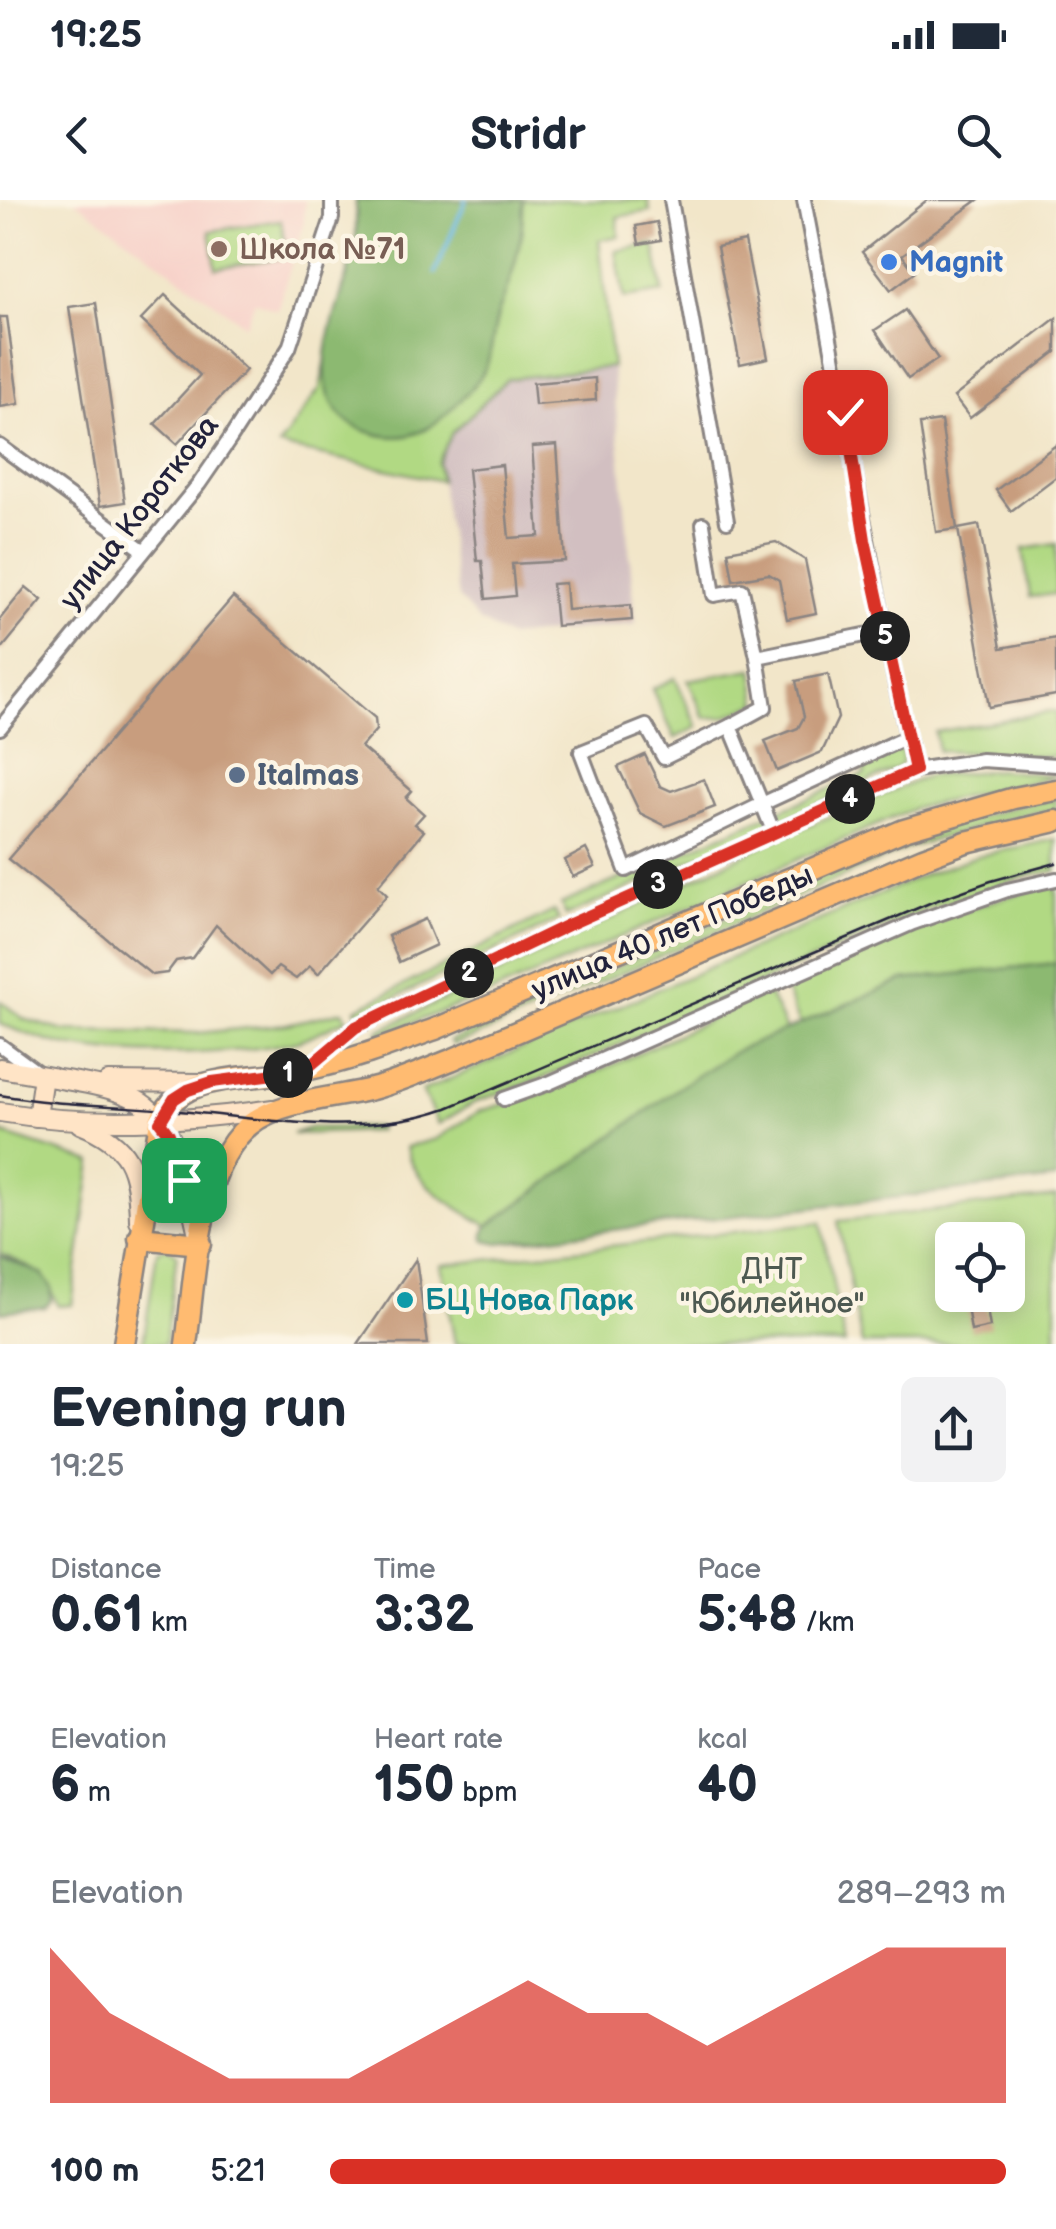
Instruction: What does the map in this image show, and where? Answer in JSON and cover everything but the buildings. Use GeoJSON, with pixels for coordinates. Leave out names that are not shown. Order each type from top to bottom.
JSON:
{"type":"FeatureCollection","features":[{"type":"Feature","properties":{"kind":"main road","name":"улица 40 лет Победы"},"geometry":{"type":"LineString","coordinates":[[305,1070],[366,1055],[438,1028],[904,830],[1056,790]]}},
{"type":"Feature","properties":{"kind":"main road","name":"улица 40 лет Победы"},"geometry":{"type":"LineString","coordinates":[[0,1112],[70,1120],[160,1122],[282,1108],[377,1088],[923,858],[966,842],[1056,821]]}},
{"type":"Feature","properties":{"kind":"main road"},"geometry":{"type":"LineString","coordinates":[[438,1028],[451,1060]]}},
{"type":"Feature","properties":{"kind":"main road"},"geometry":{"type":"LineString","coordinates":[[0,1068],[128,1096],[146,1106],[160,1122],[178,1158],[200,1244]]}},
{"type":"Feature","properties":{"kind":"main road"},"geometry":{"type":"LineString","coordinates":[[43,1076],[131,1084],[212,1082],[305,1070]]}},
{"type":"Feature","properties":{"kind":"main road"},"geometry":{"type":"LineString","coordinates":[[38,1117],[43,1076]]}},
{"type":"Feature","properties":{"kind":"main road"},"geometry":{"type":"LineString","coordinates":[[124,1344],[160,1122],[174,1099],[212,1082]]}},
{"type":"Feature","properties":{"kind":"main road"},"geometry":{"type":"LineString","coordinates":[[186,1344],[208,1194],[225,1152],[248,1125],[282,1108]]}},
{"type":"Feature","properties":{"kind":"main road"},"geometry":{"type":"LineString","coordinates":[[70,1120],[108,1138],[126,1154],[136,1182],[140,1238]]}},
{"type":"Feature","properties":{"kind":"main road"},"geometry":{"type":"LineString","coordinates":[[140,1238],[200,1244]]}},
{"type":"Feature","properties":{"kind":"street","name":"улица Короткова"},"geometry":{"type":"LineString","coordinates":[[0,728],[199,484],[289,348],[332,218],[332,200]]}},
{"type":"Feature","properties":{"kind":"street"},"geometry":{"type":"LineString","coordinates":[[671,200],[727,522]]}},
{"type":"Feature","properties":{"kind":"street"},"geometry":{"type":"LineString","coordinates":[[804,200],[884,631],[915,770]]}},
{"type":"Feature","properties":{"kind":"street"},"geometry":{"type":"LineString","coordinates":[[0,446],[144,550]]}},
{"type":"Feature","properties":{"kind":"street"},"geometry":{"type":"LineString","coordinates":[[704,524],[714,594],[742,590],[765,707],[664,758],[646,726],[581,752],[626,870],[907,737]]}},
{"type":"Feature","properties":{"kind":"street"},"geometry":{"type":"LineString","coordinates":[[757,657],[884,631]]}},
{"type":"Feature","properties":{"kind":"street"},"geometry":{"type":"LineString","coordinates":[[730,726],[774,833]]}},
{"type":"Feature","properties":{"kind":"street","name":"улица 40 лет Победы"},"geometry":{"type":"LineString","coordinates":[[305,1070],[356,1027],[568,925],[915,770],[982,760],[1056,764]]}},
{"type":"Feature","properties":{"kind":"street"},"geometry":{"type":"LineString","coordinates":[[504,1099],[563,1077],[913,923],[1007,890],[1056,878]]}},
{"type":"Feature","properties":{"kind":"street"},"geometry":{"type":"LineString","coordinates":[[0,1045],[43,1076]]}},
{"type":"Feature","properties":{"kind":"shaded area","name":"Школа №71"},"geometry":{"type":"Polygon","coordinates":[[[74,200],[305,200],[304,222],[277,310],[255,301],[245,325],[74,200]]]}},
{"type":"Feature","properties":{"kind":"shaded area"},"geometry":{"type":"Polygon","coordinates":[[[612,367],[636,624],[508,637],[479,621],[458,597],[438,463],[452,433],[507,379],[612,367]]]}},
{"type":"Feature","properties":{"kind":"green space"},"geometry":{"type":"Polygon","coordinates":[[[356,200],[648,200],[650,211],[617,217],[619,236],[599,240],[612,367],[507,379],[452,433],[438,463],[441,481],[279,446],[320,388],[356,239],[356,200]]]}},
{"type":"Feature","properties":{"kind":"green space"},"geometry":{"type":"Polygon","coordinates":[[[356,200],[523,200],[517,257],[485,368],[444,416],[410,435],[382,436],[352,424],[340,415],[327,388],[326,350],[353,257],[356,200]]]}},
{"type":"Feature","properties":{"kind":"green space"},"geometry":{"type":"Polygon","coordinates":[[[281,220],[287,257],[216,268],[210,231],[281,220]]]}},
{"type":"Feature","properties":{"kind":"green space"},"geometry":{"type":"Polygon","coordinates":[[[654,244],[663,292],[624,298],[616,251],[654,244]]]}},
{"type":"Feature","properties":{"kind":"green space"},"geometry":{"type":"Polygon","coordinates":[[[1056,544],[1056,594],[1030,597],[1023,549],[1056,544]]]}},
{"type":"Feature","properties":{"kind":"green space"},"geometry":{"type":"Polygon","coordinates":[[[753,669],[758,703],[725,717],[705,718],[688,680],[753,669]]]}},
{"type":"Feature","properties":{"kind":"green space"},"geometry":{"type":"Polygon","coordinates":[[[675,678],[698,727],[675,738],[652,689],[675,678]]]}},
{"type":"Feature","properties":{"kind":"green space"},"geometry":{"type":"Polygon","coordinates":[[[1056,711],[1056,757],[938,751],[935,732],[1056,711]]]}},
{"type":"Feature","properties":{"kind":"green space"},"geometry":{"type":"Polygon","coordinates":[[[902,749],[903,761],[898,768],[566,916],[561,904],[865,774],[862,764],[902,749]]]}},
{"type":"Feature","properties":{"kind":"green space"},"geometry":{"type":"Polygon","coordinates":[[[999,770],[1056,776],[915,808],[502,989],[379,1035],[378,1031],[782,836],[928,776],[999,770]]]}},
{"type":"Feature","properties":{"kind":"green space"},"geometry":{"type":"Polygon","coordinates":[[[1056,799],[1056,809],[1019,815],[910,847],[472,1038],[453,1045],[450,1041],[907,838],[1056,799]]]}},
{"type":"Feature","properties":{"kind":"green space"},"geometry":{"type":"Polygon","coordinates":[[[1056,839],[1056,871],[1030,875],[928,909],[546,1077],[477,1101],[438,1124],[422,1091],[924,875],[977,856],[1056,839]]]}},
{"type":"Feature","properties":{"kind":"green space"},"geometry":{"type":"Polygon","coordinates":[[[1056,885],[1056,963],[904,980],[800,1024],[784,985],[952,915],[1056,885]]]}},
{"type":"Feature","properties":{"kind":"green space"},"geometry":{"type":"Polygon","coordinates":[[[554,911],[559,920],[358,1015],[356,1009],[554,911]]]}},
{"type":"Feature","properties":{"kind":"green space"},"geometry":{"type":"Polygon","coordinates":[[[1056,963],[1056,1179],[499,1243],[485,1240],[488,1226],[736,1051],[904,980],[1056,963]]]}},
{"type":"Feature","properties":{"kind":"green space"},"geometry":{"type":"Polygon","coordinates":[[[768,992],[786,1030],[736,1051],[687,1082],[488,1226],[438,1194],[410,1161],[406,1147],[436,1139],[480,1111],[550,1091],[768,992]]]}},
{"type":"Feature","properties":{"kind":"green space"},"geometry":{"type":"Polygon","coordinates":[[[0,1001],[24,1019],[64,1031],[198,1033],[287,1024],[343,1011],[347,1019],[303,1039],[271,1046],[139,1053],[51,1042],[0,1024],[0,1001]]]}},
{"type":"Feature","properties":{"kind":"green space"},"geometry":{"type":"Polygon","coordinates":[[[378,1127],[378,1131],[292,1134],[310,1128],[378,1127]]]}},
{"type":"Feature","properties":{"kind":"green space"},"geometry":{"type":"Polygon","coordinates":[[[0,1133],[92,1162],[72,1305],[58,1306],[42,1277],[0,1253],[0,1133]]]}},
{"type":"Feature","properties":{"kind":"green space"},"geometry":{"type":"Polygon","coordinates":[[[1056,1197],[1056,1344],[862,1344],[838,1221],[1056,1197]]]}},
{"type":"Feature","properties":{"kind":"green space","name":"ДНТ \"Юбилейное\""},"geometry":{"type":"Polygon","coordinates":[[[821,1222],[845,1344],[455,1344],[441,1265],[821,1222]]]}},
{"type":"Feature","properties":{"kind":"green space"},"geometry":{"type":"Polygon","coordinates":[[[167,1247],[177,1254],[165,1344],[143,1344],[157,1251],[167,1247]]]}},
{"type":"Feature","properties":{"kind":"green space"},"geometry":{"type":"Polygon","coordinates":[[[0,1256],[42,1274],[52,1288],[51,1301],[45,1307],[0,1312],[0,1256]]]}},
{"type":"Feature","properties":{"kind":"waterway"},"geometry":{"type":"LineString","coordinates":[[435,273],[466,200]]}},
{"type":"Feature","properties":{"kind":"tram line"},"geometry":{"type":"LineString","coordinates":[[0,1095],[308,1124],[413,1118],[447,1108],[932,902],[1056,863]]}},
{"type":"Feature","properties":{"kind":"place","name":"Школа №71"},"geometry":{"type":"Point","coordinates":[219,249]}},
{"type":"Feature","properties":{"kind":"place","name":"Magnit"},"geometry":{"type":"Point","coordinates":[889,262]}},
{"type":"Feature","properties":{"kind":"place","name":"Italmas"},"geometry":{"type":"Point","coordinates":[237,775]}},
{"type":"Feature","properties":{"kind":"place","name":"БЦ Нова Парк"},"geometry":{"type":"Point","coordinates":[405,1300]}},
{"type":"Feature","properties":{"kind":"route"},"geometry":{"type":"LineString","coordinates":[[184,1180],[169,1134],[160,1122],[167,1107],[182,1094],[212,1082],[305,1070],[356,1027],[568,925],[915,770],[865,540],[845,412]]}}]}
